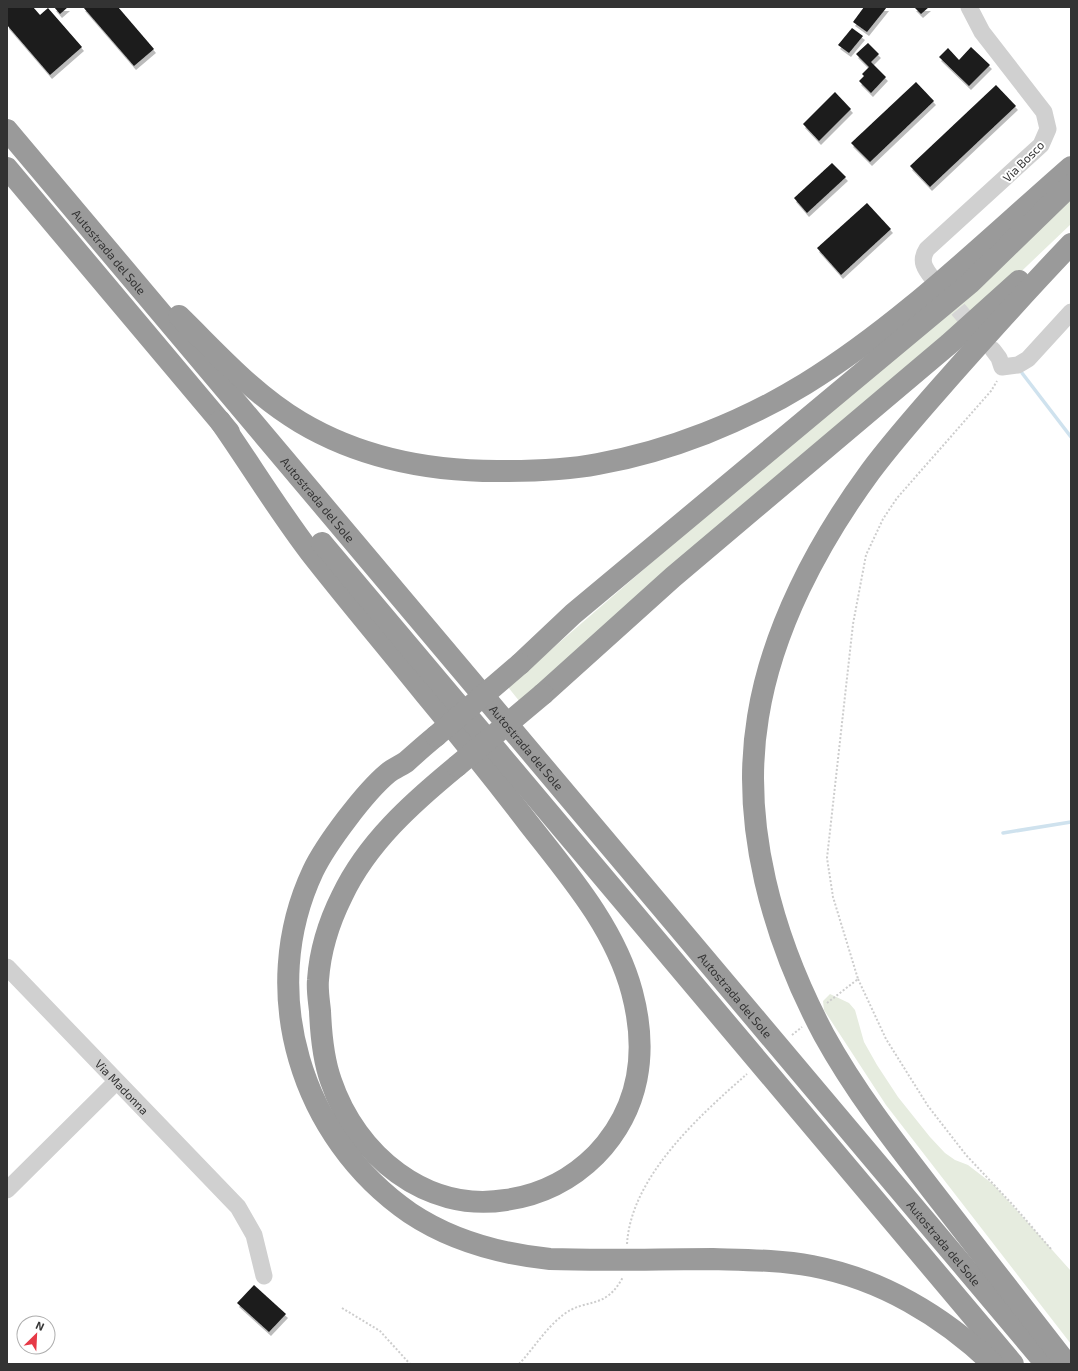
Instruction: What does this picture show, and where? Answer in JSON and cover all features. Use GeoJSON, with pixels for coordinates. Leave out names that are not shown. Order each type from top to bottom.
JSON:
{"type":"FeatureCollection","features":[{"type":"Feature","properties":{"kind":"highway","name":"Autostrada del Sole"},"geometry":{"type":"LineString","coordinates":[[7,130],[1046,1364]]}},
{"type":"Feature","properties":{"kind":"highway"},"geometry":{"type":"LineString","coordinates":[[92,231],[254,389],[278,408],[319,432],[367,452],[415,465],[489,471],[561,469],[596,465],[633,457],[667,446],[740,419],[806,384],[852,352],[903,313],[1071,167]]}},
{"type":"Feature","properties":{"kind":"highway","name":"Autostrada del Sole"},"geometry":{"type":"LineString","coordinates":[[7,168],[1013,1364]]}},
{"type":"Feature","properties":{"kind":"highway"},"geometry":{"type":"LineString","coordinates":[[993,1364],[948,1326],[900,1297],[856,1278],[813,1266],[750,1260],[550,1259],[527,1257],[482,1247],[458,1238],[411,1214],[371,1182],[354,1163],[337,1140],[310,1093],[295,1044],[290,1015],[288,963],[300,905],[314,869],[350,815],[388,773],[405,762],[436,736],[520,664],[574,614],[970,283],[1071,185]]}},
{"type":"Feature","properties":{"kind":"highway"},"geometry":{"type":"LineString","coordinates":[[220,421],[308,549],[556,858],[603,926],[626,976],[639,1025],[640,1055],[631,1098],[621,1122],[592,1160],[567,1179],[540,1193],[496,1202],[479,1203],[440,1196],[413,1184],[381,1160],[367,1145],[352,1123],[337,1098],[330,1079],[321,1035],[317,983],[322,953],[331,921],[343,894],[361,863],[391,826],[433,786],[457,766],[543,694],[673,577],[949,344],[1071,232]]}},
{"type":"Feature","properties":{"kind":"highway"},"geometry":{"type":"LineString","coordinates":[[1067,1364],[910,1162],[866,1102],[825,1036],[792,968],[776,920],[763,871],[758,844],[753,774],[754,746],[761,699],[781,634],[818,554],[872,469],[940,388],[1071,244]]}},
{"type":"Feature","properties":{"kind":"street","name":"Via Bosco"},"geometry":{"type":"LineString","coordinates":[[933,279],[923,265],[923,256],[927,249],[1041,145],[1048,129],[1044,112],[982,32],[969,7]]}},
{"type":"Feature","properties":{"kind":"street"},"geometry":{"type":"LineString","coordinates":[[993,350],[1000,358],[1002,366],[1018,365],[1028,359],[1071,312]]}},
{"type":"Feature","properties":{"kind":"street","name":"Via Madonna"},"geometry":{"type":"LineString","coordinates":[[7,967],[116,1082],[238,1206],[254,1235],[264,1276]]}},
{"type":"Feature","properties":{"kind":"street"},"geometry":{"type":"LineString","coordinates":[[7,1190],[116,1082]]}},
{"type":"Feature","properties":{"kind":"path"},"geometry":{"type":"LineString","coordinates":[[1002,366],[1000,375],[991,391],[897,498],[883,519],[866,555],[853,624],[828,858],[833,897],[858,979],[886,1039],[928,1106],[966,1156],[1013,1205],[1051,1249]]}},
{"type":"Feature","properties":{"kind":"path"},"geometry":{"type":"LineString","coordinates":[[825,1005],[858,979]]}},
{"type":"Feature","properties":{"kind":"path"},"geometry":{"type":"LineString","coordinates":[[626,1246],[628,1227],[639,1195],[670,1150],[709,1107],[748,1073]]}},
{"type":"Feature","properties":{"kind":"path"},"geometry":{"type":"LineString","coordinates":[[519,1364],[564,1314],[602,1301],[617,1288],[626,1271]]}},
{"type":"Feature","properties":{"kind":"path"},"geometry":{"type":"LineString","coordinates":[[342,1308],[380,1331],[410,1364]]}},
{"type":"Feature","properties":{"kind":"shaded area"},"geometry":{"type":"Polygon","coordinates":[[[1071,194],[1071,224],[986,305],[520,702],[508,687],[815,421],[1071,194]]]}},
{"type":"Feature","properties":{"kind":"shaded area"},"geometry":{"type":"Polygon","coordinates":[[[830,994],[849,1003],[855,1010],[864,1042],[877,1065],[898,1097],[930,1137],[945,1153],[955,1160],[968,1165],[994,1185],[1071,1271],[1071,1344],[886,1105],[824,1010],[823,1001],[830,994]]]}},
{"type":"Feature","properties":{"kind":"building"},"geometry":{"type":"Polygon","coordinates":[[[7,7],[33,7],[40,15],[48,8],[82,47],[50,75],[7,25],[7,7]]]}},
{"type":"Feature","properties":{"kind":"building"},"geometry":{"type":"Polygon","coordinates":[[[54,7],[68,7],[60,14],[54,7]]]}},
{"type":"Feature","properties":{"kind":"building"},"geometry":{"type":"Polygon","coordinates":[[[83,7],[118,7],[154,49],[134,66],[83,7]]]}},
{"type":"Feature","properties":{"kind":"building"},"geometry":{"type":"Polygon","coordinates":[[[864,7],[887,7],[867,32],[853,22],[864,7]]]}},
{"type":"Feature","properties":{"kind":"building"},"geometry":{"type":"Polygon","coordinates":[[[914,7],[929,7],[921,14],[914,7]]]}},
{"type":"Feature","properties":{"kind":"building"},"geometry":{"type":"Polygon","coordinates":[[[852,28],[863,36],[849,53],[838,45],[852,28]]]}},
{"type":"Feature","properties":{"kind":"building"},"geometry":{"type":"Polygon","coordinates":[[[868,43],[879,54],[871,62],[886,77],[871,93],[859,81],[864,76],[862,74],[869,67],[856,54],[868,43]]]}},
{"type":"Feature","properties":{"kind":"building"},"geometry":{"type":"Polygon","coordinates":[[[971,47],[990,65],[969,86],[939,57],[948,48],[959,60],[971,47]]]}},
{"type":"Feature","properties":{"kind":"building"},"geometry":{"type":"Polygon","coordinates":[[[916,82],[934,101],[870,162],[851,143],[916,82]]]}},
{"type":"Feature","properties":{"kind":"building"},"geometry":{"type":"Polygon","coordinates":[[[996,85],[1016,106],[930,187],[910,166],[996,85]]]}},
{"type":"Feature","properties":{"kind":"building"},"geometry":{"type":"Polygon","coordinates":[[[835,92],[851,109],[819,141],[803,124],[835,92]]]}},
{"type":"Feature","properties":{"kind":"building"},"geometry":{"type":"Polygon","coordinates":[[[832,163],[846,177],[807,213],[794,198],[832,163]]]}},
{"type":"Feature","properties":{"kind":"building"},"geometry":{"type":"Polygon","coordinates":[[[867,203],[891,229],[841,275],[817,248],[867,203]]]}},
{"type":"Feature","properties":{"kind":"building"},"geometry":{"type":"Polygon","coordinates":[[[254,1285],[286,1314],[269,1332],[237,1303],[254,1285]]]}},
{"type":"Feature","properties":{"kind":"waterway"},"geometry":{"type":"LineString","coordinates":[[1022,373],[1071,437]]}},
{"type":"Feature","properties":{"kind":"waterway"},"geometry":{"type":"LineString","coordinates":[[1003,833],[1071,822]]}},
{"type":"Feature","properties":{"kind":"tunnel"},"geometry":{"type":"LineString","coordinates":[[942,290],[978,333]]}}]}
